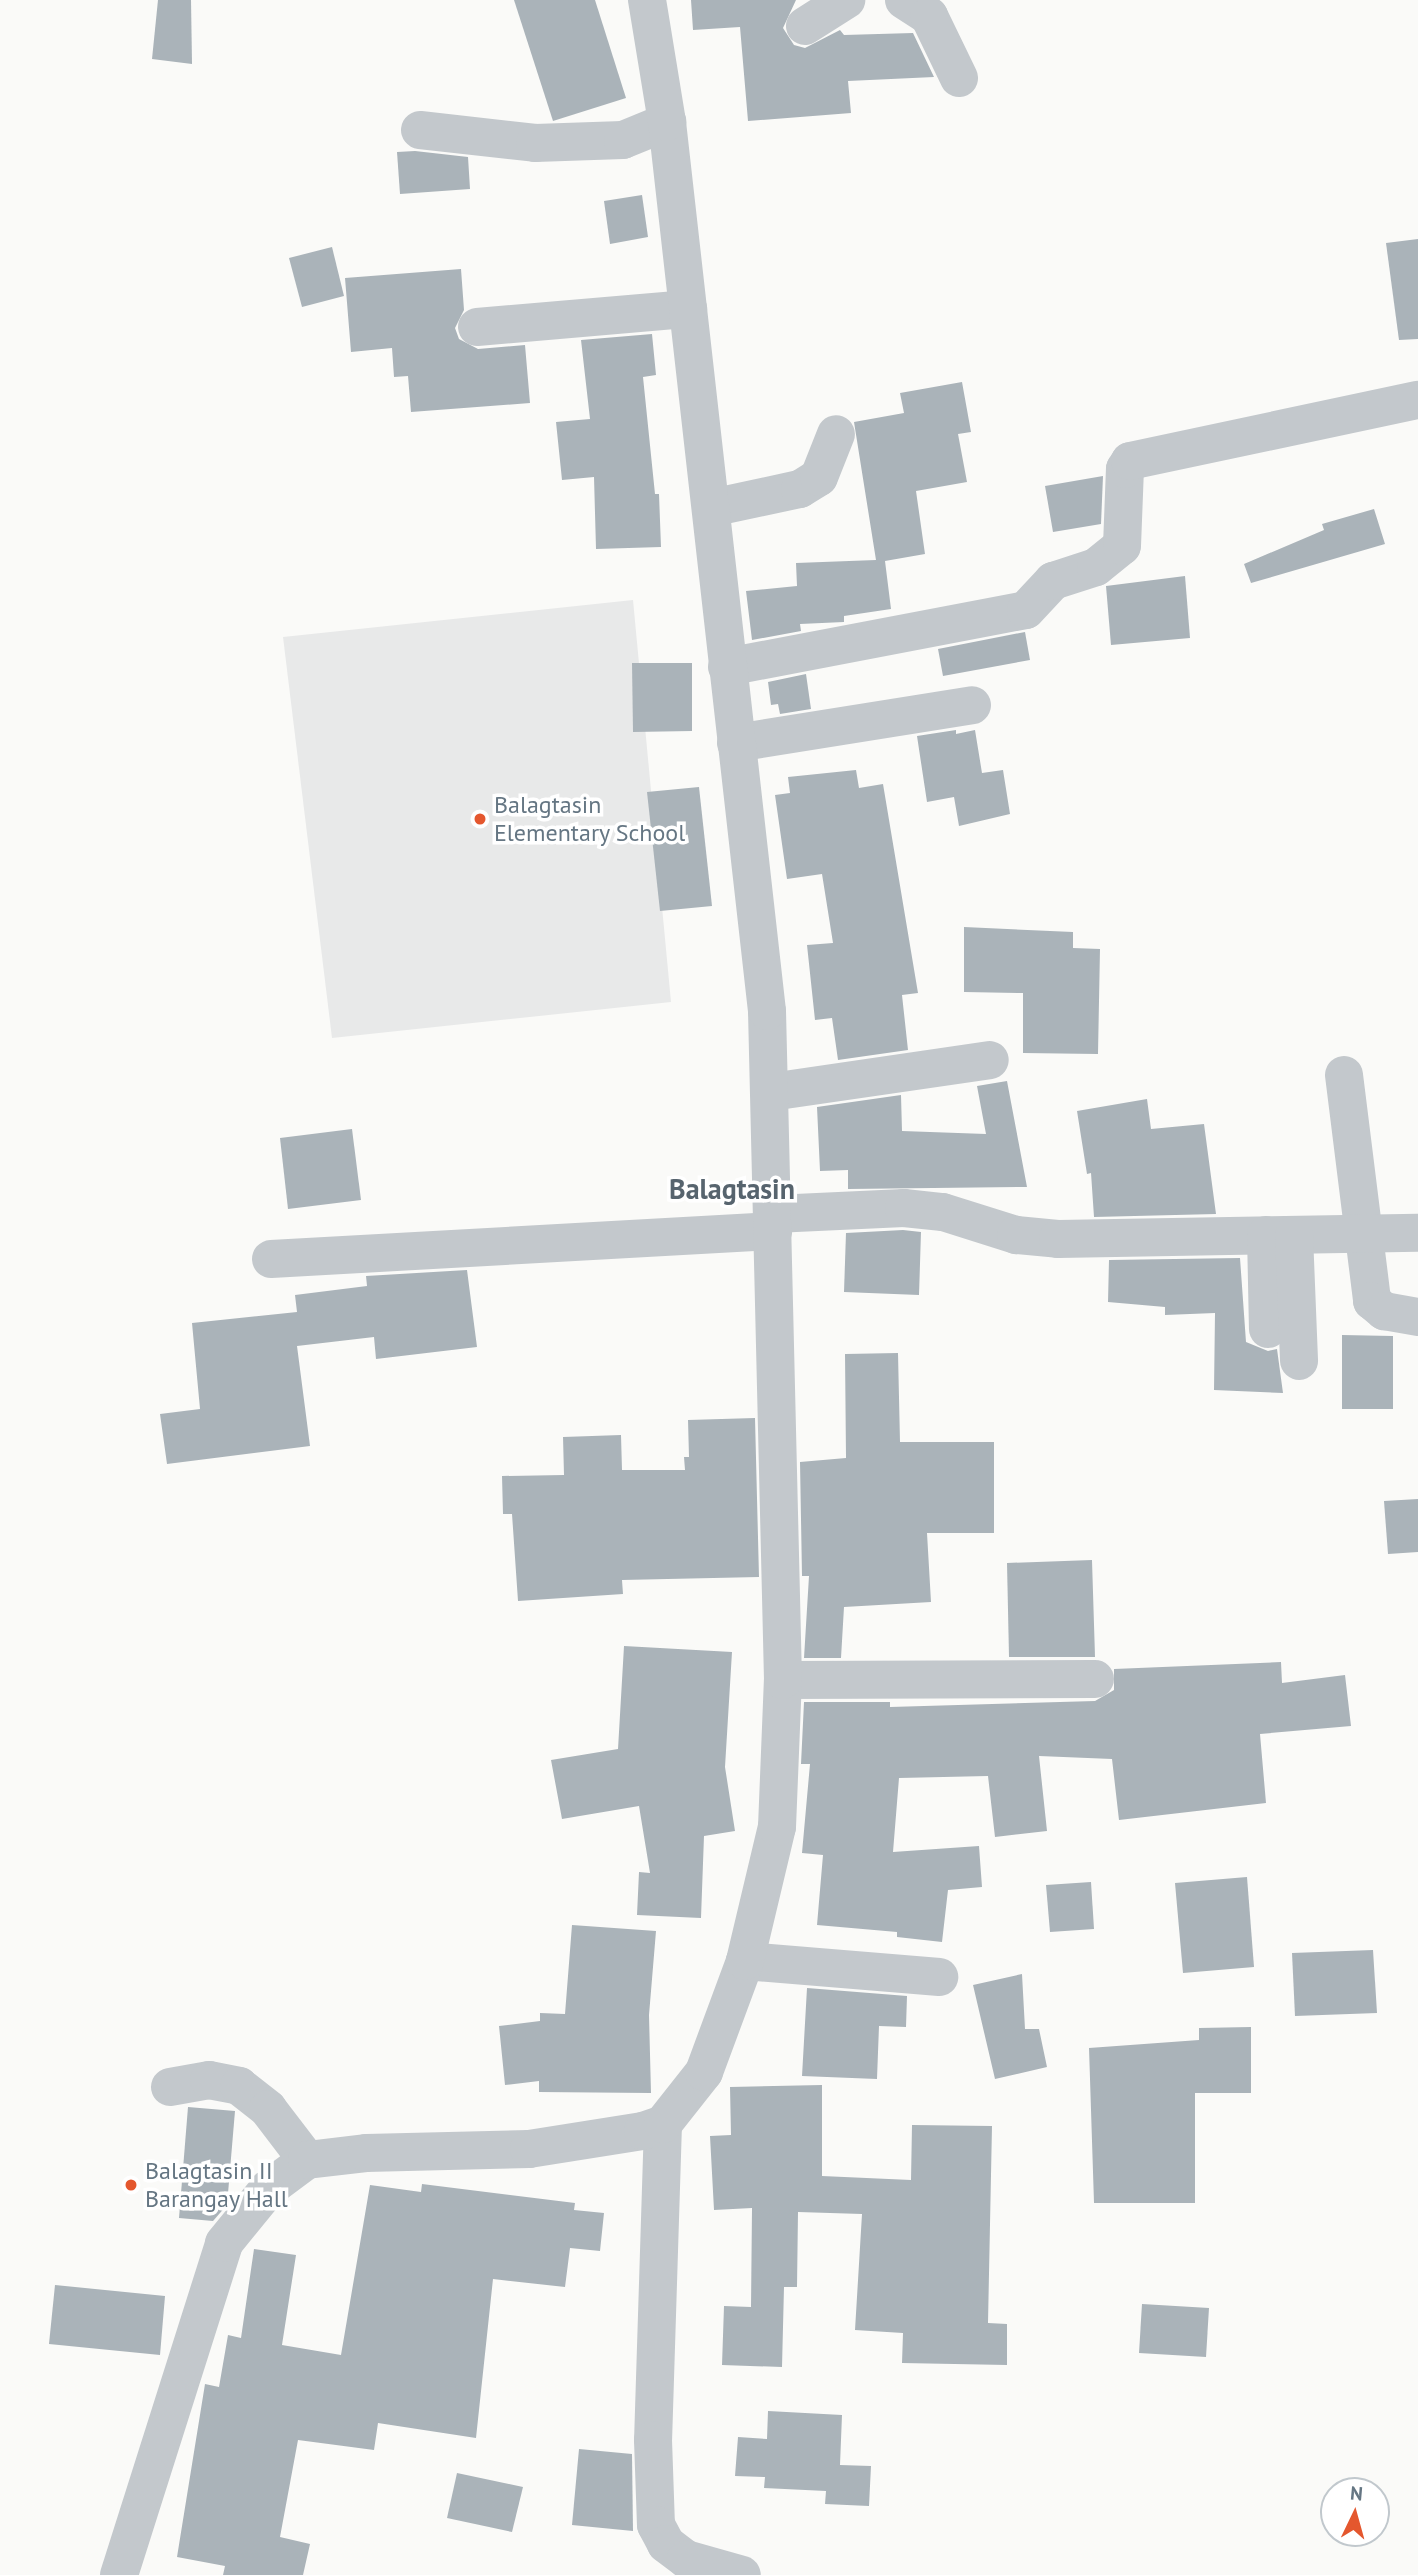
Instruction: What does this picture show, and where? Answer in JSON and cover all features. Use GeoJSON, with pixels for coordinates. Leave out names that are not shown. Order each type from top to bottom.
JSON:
{"type":"FeatureCollection","features":[{"type":"Feature","properties":{"kind":"street"},"geometry":{"type":"LineString","coordinates":[[119,2575],[224,2243],[268,2189],[307,2160],[366,2153],[528,2149],[643,2131],[663,2123],[704,2072],[745,1961],[777,1827],[783,1680],[767,1011],[667,122],[647,0]]}},
{"type":"Feature","properties":{"kind":"street"},"geometry":{"type":"LineString","coordinates":[[805,26],[846,0]]}},
{"type":"Feature","properties":{"kind":"street"},"geometry":{"type":"LineString","coordinates":[[904,0],[929,16],[959,78]]}},
{"type":"Feature","properties":{"kind":"street"},"geometry":{"type":"LineString","coordinates":[[420,130],[547,143],[623,140],[667,122]]}},
{"type":"Feature","properties":{"kind":"street"},"geometry":{"type":"LineString","coordinates":[[477,327],[688,309]]}},
{"type":"Feature","properties":{"kind":"street"},"geometry":{"type":"LineString","coordinates":[[727,667],[1026,610],[1053,581],[1096,567],[1122,546],[1125,469],[1130,461],[1418,400]]}},
{"type":"Feature","properties":{"kind":"street"},"geometry":{"type":"LineString","coordinates":[[711,508],[800,489],[819,477],[836,434]]}},
{"type":"Feature","properties":{"kind":"street"},"geometry":{"type":"LineString","coordinates":[[736,743],[972,705]]}},
{"type":"Feature","properties":{"kind":"street"},"geometry":{"type":"LineString","coordinates":[[771,1092],[990,1059]]}},
{"type":"Feature","properties":{"kind":"street"},"geometry":{"type":"LineString","coordinates":[[1344,1075],[1372,1301],[1384,1311],[1414,1319]]}},
{"type":"Feature","properties":{"kind":"street"},"geometry":{"type":"LineString","coordinates":[[271,1259],[773,1222],[904,1208],[943,1212],[1016,1235],[1058,1239],[1418,1233]]}},
{"type":"Feature","properties":{"kind":"street"},"geometry":{"type":"LineString","coordinates":[[1268,1329],[1280,1235]]}},
{"type":"Feature","properties":{"kind":"street"},"geometry":{"type":"LineString","coordinates":[[1280,1235],[1299,1361]]}},
{"type":"Feature","properties":{"kind":"street"},"geometry":{"type":"LineString","coordinates":[[783,1680],[1096,1679]]}},
{"type":"Feature","properties":{"kind":"street"},"geometry":{"type":"LineString","coordinates":[[745,1961],[939,1977]]}},
{"type":"Feature","properties":{"kind":"street"},"geometry":{"type":"LineString","coordinates":[[170,2087],[209,2080],[239,2086],[268,2109],[307,2160]]}},
{"type":"Feature","properties":{"kind":"street"},"geometry":{"type":"LineString","coordinates":[[663,2123],[653,2440],[656,2525],[666,2544],[686,2559],[742,2575]]}},
{"type":"Feature","properties":{"kind":"shaded area","name":"Balagtasin Elementary School"},"geometry":{"type":"Polygon","coordinates":[[[633,600],[671,1002],[332,1038],[283,637],[633,600]]]}},
{"type":"Feature","properties":{"kind":"building"},"geometry":{"type":"Polygon","coordinates":[[[158,0],[191,0],[192,64],[152,59],[158,0]]]}},
{"type":"Feature","properties":{"kind":"building"},"geometry":{"type":"Polygon","coordinates":[[[514,0],[595,0],[626,98],[553,121],[514,0]]]}},
{"type":"Feature","properties":{"kind":"building"},"geometry":{"type":"Polygon","coordinates":[[[691,0],[796,0],[783,28],[794,45],[805,48],[840,30],[844,35],[913,33],[934,77],[848,81],[851,113],[748,121],[740,27],[693,30],[691,0]]]}},
{"type":"Feature","properties":{"kind":"building"},"geometry":{"type":"Polygon","coordinates":[[[415,151],[468,157],[470,189],[400,194],[397,152],[415,151]]]}},
{"type":"Feature","properties":{"kind":"building"},"geometry":{"type":"Polygon","coordinates":[[[642,195],[648,237],[610,244],[604,201],[642,195]]]}},
{"type":"Feature","properties":{"kind":"building"},"geometry":{"type":"Polygon","coordinates":[[[1418,239],[1418,339],[1399,340],[1386,243],[1418,239]]]}},
{"type":"Feature","properties":{"kind":"building"},"geometry":{"type":"Polygon","coordinates":[[[332,247],[344,296],[302,307],[289,258],[332,247]]]}},
{"type":"Feature","properties":{"kind":"building"},"geometry":{"type":"Polygon","coordinates":[[[461,269],[464,310],[455,328],[459,339],[478,349],[525,345],[530,403],[411,412],[408,376],[394,377],[392,348],[351,352],[345,278],[461,269]]]}},
{"type":"Feature","properties":{"kind":"building"},"geometry":{"type":"Polygon","coordinates":[[[652,334],[656,375],[643,377],[655,494],[659,494],[661,547],[596,549],[594,477],[562,480],[556,422],[590,419],[581,340],[652,334]]]}},
{"type":"Feature","properties":{"kind":"building"},"geometry":{"type":"Polygon","coordinates":[[[962,382],[971,432],[958,434],[967,482],[916,491],[925,554],[885,561],[891,609],[844,616],[844,622],[800,624],[801,631],[752,640],[746,591],[797,586],[796,563],[876,560],[854,422],[904,413],[900,393],[962,382]]]}},
{"type":"Feature","properties":{"kind":"building"},"geometry":{"type":"Polygon","coordinates":[[[1103,476],[1101,524],[1053,532],[1045,486],[1103,476]]]}},
{"type":"Feature","properties":{"kind":"building"},"geometry":{"type":"Polygon","coordinates":[[[1374,509],[1385,544],[1251,583],[1244,564],[1324,530],[1322,524],[1374,509]]]}},
{"type":"Feature","properties":{"kind":"building"},"geometry":{"type":"Polygon","coordinates":[[[1185,576],[1190,638],[1111,645],[1106,586],[1185,576]]]}},
{"type":"Feature","properties":{"kind":"building"},"geometry":{"type":"Polygon","coordinates":[[[1025,632],[1030,660],[943,676],[938,649],[1025,632]]]}},
{"type":"Feature","properties":{"kind":"building"},"geometry":{"type":"Polygon","coordinates":[[[632,663],[692,663],[692,731],[633,732],[632,663]]]}},
{"type":"Feature","properties":{"kind":"building"},"geometry":{"type":"Polygon","coordinates":[[[806,674],[811,709],[780,714],[778,704],[771,705],[768,682],[806,674]]]}},
{"type":"Feature","properties":{"kind":"building"},"geometry":{"type":"Polygon","coordinates":[[[956,730],[956,734],[975,730],[982,773],[1003,770],[1010,814],[959,826],[954,797],[927,802],[917,736],[956,730]]]}},
{"type":"Feature","properties":{"kind":"building"},"geometry":{"type":"Polygon","coordinates":[[[856,770],[859,788],[883,784],[918,993],[902,995],[908,1050],[838,1060],[832,1018],[815,1020],[807,945],[833,943],[822,874],[787,879],[775,795],[790,793],[788,777],[856,770]]]}},
{"type":"Feature","properties":{"kind":"building"},"geometry":{"type":"Polygon","coordinates":[[[699,787],[712,906],[660,911],[647,792],[699,787]]]}},
{"type":"Feature","properties":{"kind":"building"},"geometry":{"type":"Polygon","coordinates":[[[964,927],[1073,932],[1073,948],[1100,949],[1098,1054],[1023,1053],[1023,993],[964,992],[964,927]]]}},
{"type":"Feature","properties":{"kind":"building"},"geometry":{"type":"Polygon","coordinates":[[[1007,1081],[1027,1187],[848,1189],[848,1170],[820,1171],[817,1107],[901,1095],[902,1131],[986,1134],[977,1086],[1007,1081]]]}},
{"type":"Feature","properties":{"kind":"building"},"geometry":{"type":"Polygon","coordinates":[[[1147,1099],[1151,1129],[1204,1124],[1216,1214],[1094,1217],[1091,1173],[1087,1174],[1077,1111],[1147,1099]]]}},
{"type":"Feature","properties":{"kind":"building"},"geometry":{"type":"Polygon","coordinates":[[[352,1129],[361,1200],[288,1209],[280,1138],[352,1129]]]}},
{"type":"Feature","properties":{"kind":"building"},"geometry":{"type":"Polygon","coordinates":[[[903,1230],[921,1232],[919,1295],[844,1292],[846,1233],[903,1230]]]}},
{"type":"Feature","properties":{"kind":"building"},"geometry":{"type":"Polygon","coordinates":[[[1240,1258],[1246,1342],[1268,1351],[1277,1349],[1283,1393],[1214,1390],[1215,1313],[1165,1315],[1165,1307],[1108,1302],[1109,1260],[1240,1258]]]}},
{"type":"Feature","properties":{"kind":"building"},"geometry":{"type":"Polygon","coordinates":[[[467,1270],[477,1347],[376,1359],[374,1337],[297,1346],[310,1446],[167,1464],[160,1414],[200,1409],[192,1323],[297,1312],[295,1295],[367,1286],[366,1276],[467,1270]]]}},
{"type":"Feature","properties":{"kind":"building"},"geometry":{"type":"Polygon","coordinates":[[[1342,1335],[1393,1336],[1393,1409],[1342,1409],[1342,1335]]]}},
{"type":"Feature","properties":{"kind":"building"},"geometry":{"type":"Polygon","coordinates":[[[898,1353],[900,1442],[994,1442],[994,1533],[927,1533],[931,1602],[844,1607],[841,1658],[804,1658],[809,1576],[802,1576],[800,1462],[846,1458],[845,1354],[898,1353]]]}},
{"type":"Feature","properties":{"kind":"building"},"geometry":{"type":"Polygon","coordinates":[[[755,1418],[759,1577],[622,1580],[623,1594],[518,1601],[512,1514],[503,1514],[502,1476],[564,1475],[563,1437],[621,1435],[622,1470],[685,1470],[684,1457],[689,1457],[688,1420],[755,1418]]]}},
{"type":"Feature","properties":{"kind":"building"},"geometry":{"type":"Polygon","coordinates":[[[1418,1499],[1418,1552],[1388,1554],[1384,1501],[1418,1499]]]}},
{"type":"Feature","properties":{"kind":"building"},"geometry":{"type":"Polygon","coordinates":[[[1092,1560],[1095,1657],[1009,1657],[1007,1563],[1092,1560]]]}},
{"type":"Feature","properties":{"kind":"building"},"geometry":{"type":"Polygon","coordinates":[[[624,1646],[732,1652],[725,1767],[735,1831],[704,1836],[701,1918],[637,1915],[639,1872],[650,1873],[639,1806],[562,1819],[551,1760],[618,1749],[624,1646]]]}},
{"type":"Feature","properties":{"kind":"building"},"geometry":{"type":"Polygon","coordinates":[[[1281,1662],[1282,1683],[1345,1675],[1351,1726],[1260,1734],[1266,1803],[1119,1820],[1112,1759],[1039,1756],[1047,1831],[995,1837],[988,1776],[899,1778],[893,1852],[979,1846],[982,1887],[948,1890],[942,1942],[897,1937],[897,1932],[817,1925],[823,1855],[802,1853],[810,1764],[801,1764],[804,1702],[890,1702],[890,1707],[1095,1701],[1114,1690],[1114,1669],[1281,1662]]]}},
{"type":"Feature","properties":{"kind":"building"},"geometry":{"type":"Polygon","coordinates":[[[1247,1877],[1254,1967],[1183,1973],[1175,1883],[1247,1877]]]}},
{"type":"Feature","properties":{"kind":"building"},"geometry":{"type":"Polygon","coordinates":[[[1091,1882],[1094,1929],[1050,1932],[1046,1885],[1091,1882]]]}},
{"type":"Feature","properties":{"kind":"building"},"geometry":{"type":"Polygon","coordinates":[[[572,1925],[656,1931],[649,2015],[651,2093],[539,2092],[539,2081],[505,2085],[499,2026],[540,2021],[540,2013],[565,2014],[572,1925]]]}},
{"type":"Feature","properties":{"kind":"building"},"geometry":{"type":"Polygon","coordinates":[[[1373,1950],[1377,2013],[1295,2016],[1292,1953],[1373,1950]]]}},
{"type":"Feature","properties":{"kind":"building"},"geometry":{"type":"Polygon","coordinates":[[[1022,1974],[1025,2029],[1039,2029],[1047,2067],[995,2079],[973,1985],[1022,1974]]]}},
{"type":"Feature","properties":{"kind":"building"},"geometry":{"type":"Polygon","coordinates":[[[807,1988],[907,1996],[906,2027],[879,2026],[877,2079],[802,2076],[807,1988]]]}},
{"type":"Feature","properties":{"kind":"building"},"geometry":{"type":"Polygon","coordinates":[[[1251,2027],[1251,2093],[1195,2093],[1195,2203],[1094,2203],[1089,2048],[1199,2040],[1199,2028],[1251,2027]]]}},
{"type":"Feature","properties":{"kind":"building"},"geometry":{"type":"Polygon","coordinates":[[[822,2085],[822,2176],[911,2180],[912,2125],[992,2126],[988,2323],[1007,2324],[1007,2365],[902,2363],[903,2333],[855,2330],[862,2214],[798,2212],[797,2287],[784,2287],[782,2367],[722,2365],[724,2306],[751,2307],[752,2208],[714,2210],[710,2136],[731,2135],[730,2087],[822,2085]]]}},
{"type":"Feature","properties":{"kind":"building"},"geometry":{"type":"Polygon","coordinates":[[[188,2107],[235,2111],[227,2205],[213,2221],[179,2218],[188,2107]]]}},
{"type":"Feature","properties":{"kind":"building"},"geometry":{"type":"Polygon","coordinates":[[[422,2184],[575,2203],[574,2210],[604,2213],[600,2251],[570,2248],[565,2287],[493,2279],[476,2438],[378,2423],[374,2450],[298,2440],[280,2537],[310,2544],[303,2575],[223,2575],[225,2566],[177,2557],[205,2384],[219,2387],[228,2335],[241,2338],[254,2249],[296,2255],[282,2345],[341,2355],[370,2185],[421,2192],[422,2184]]]}},
{"type":"Feature","properties":{"kind":"building"},"geometry":{"type":"Polygon","coordinates":[[[55,2285],[165,2296],[160,2355],[49,2344],[55,2285]]]}},
{"type":"Feature","properties":{"kind":"building"},"geometry":{"type":"Polygon","coordinates":[[[1142,2304],[1209,2308],[1206,2357],[1139,2353],[1142,2304]]]}},
{"type":"Feature","properties":{"kind":"building"},"geometry":{"type":"Polygon","coordinates":[[[768,2411],[842,2415],[840,2465],[871,2466],[869,2506],[825,2504],[826,2491],[764,2488],[765,2477],[735,2476],[738,2437],[767,2439],[768,2411]]]}},
{"type":"Feature","properties":{"kind":"building"},"geometry":{"type":"Polygon","coordinates":[[[579,2449],[632,2454],[633,2531],[572,2525],[579,2449]]]}},
{"type":"Feature","properties":{"kind":"building"},"geometry":{"type":"Polygon","coordinates":[[[457,2473],[523,2487],[512,2532],[447,2518],[457,2473]]]}},
{"type":"Feature","properties":{"kind":"place","name":"Balagtasin Elementary School"},"geometry":{"type":"Point","coordinates":[480,819]}},
{"type":"Feature","properties":{"kind":"place","name":"Balagtasin II Barangay Hall"},"geometry":{"type":"Point","coordinates":[131,2185]}},
{"type":"Feature","properties":{"kind":"district","name":"Balagtasin"},"geometry":{"type":"Point","coordinates":[732,1189]}}]}
